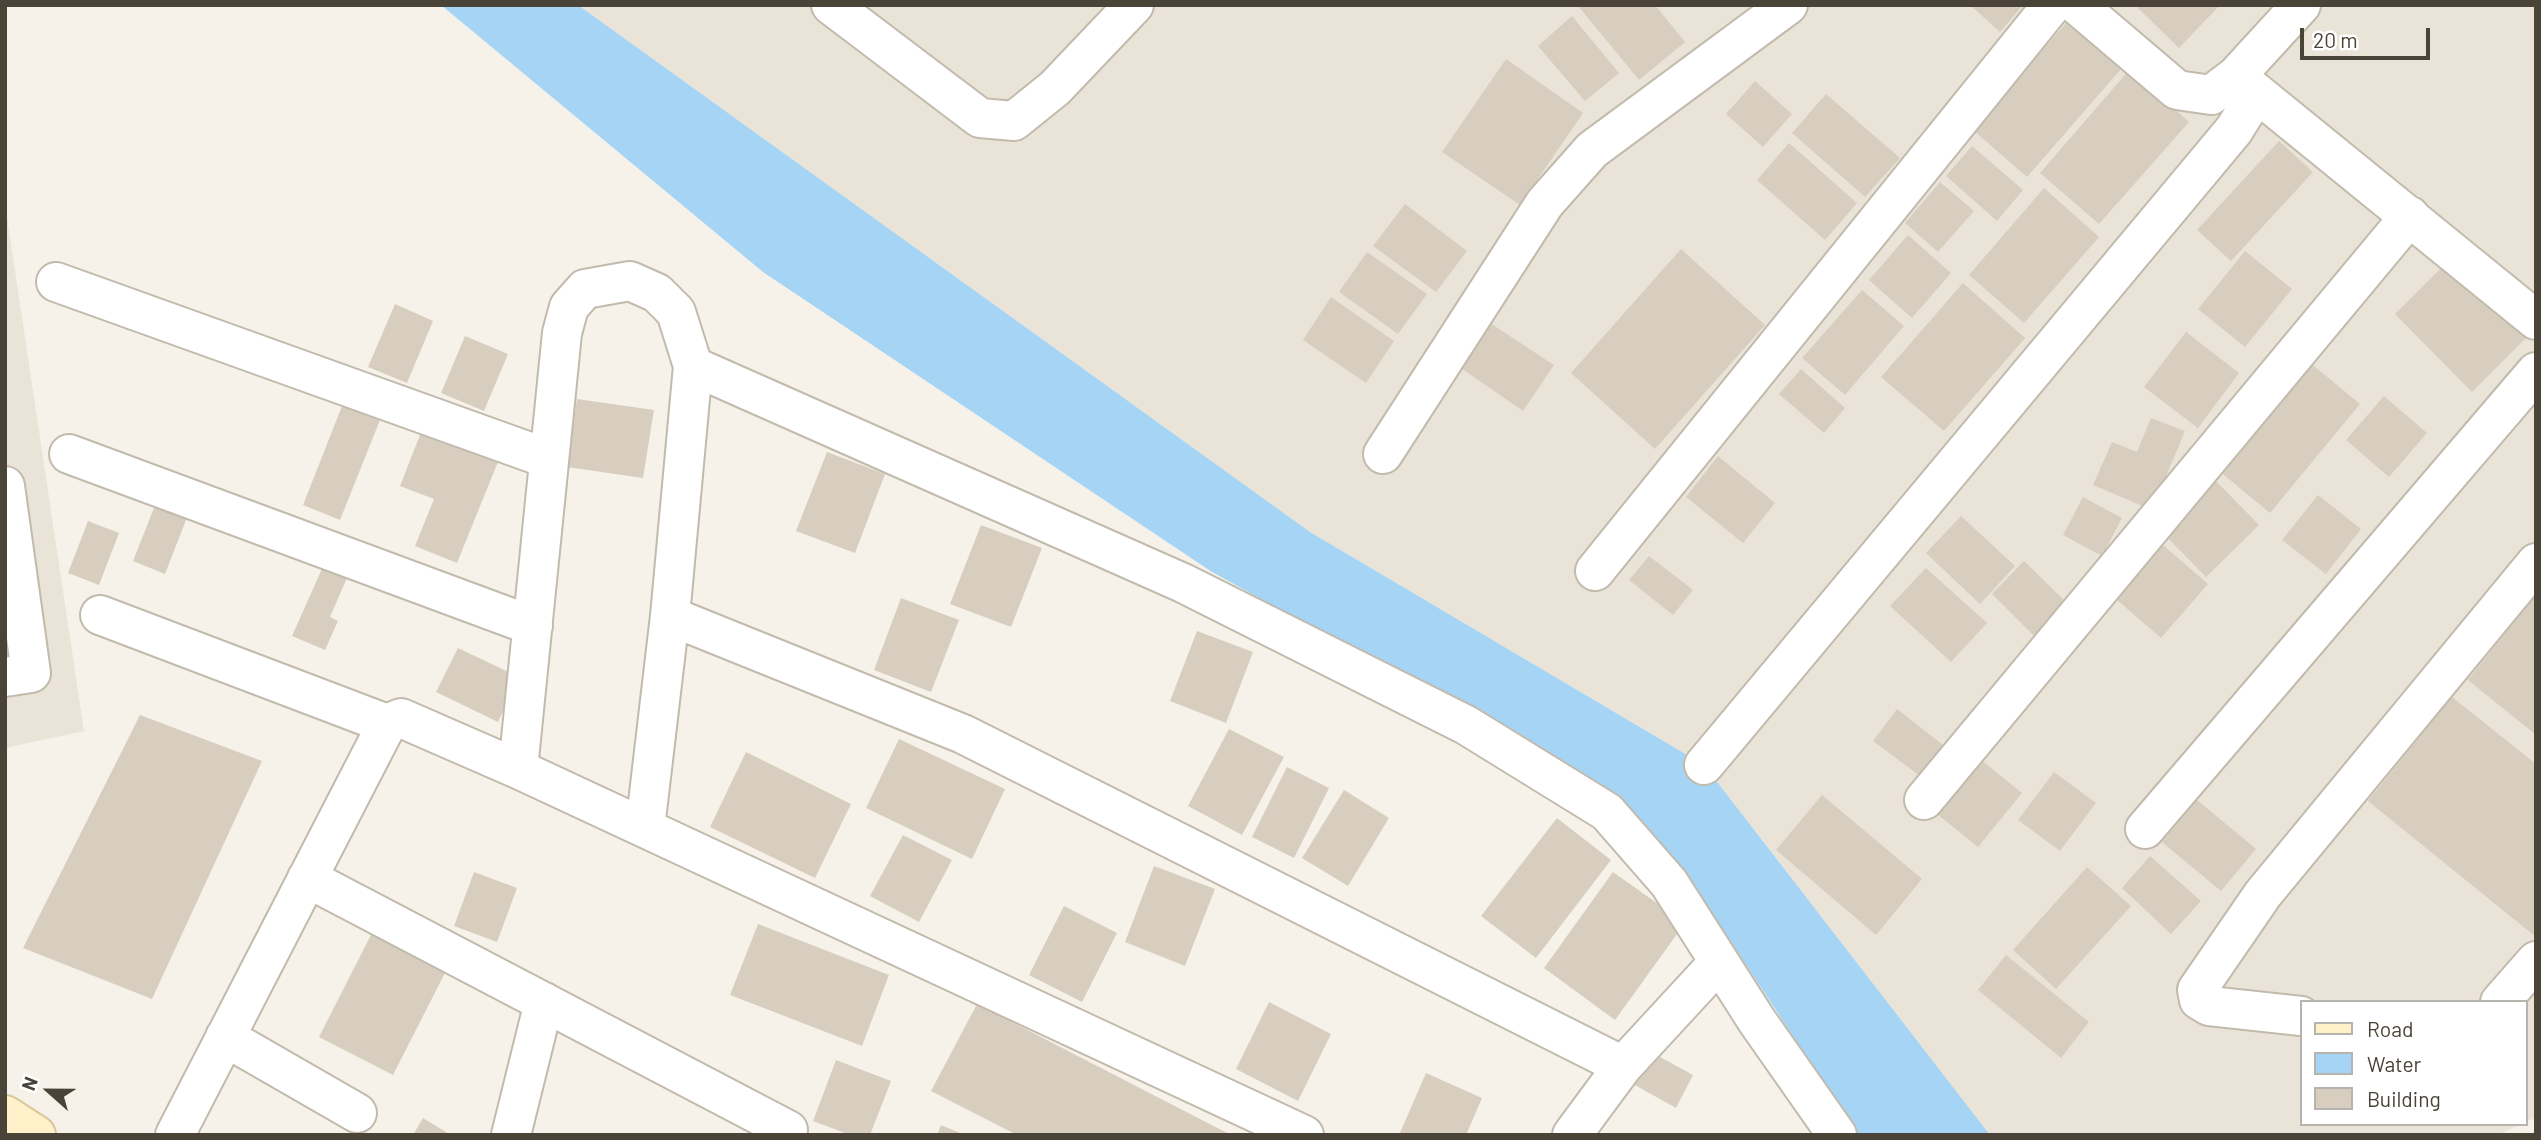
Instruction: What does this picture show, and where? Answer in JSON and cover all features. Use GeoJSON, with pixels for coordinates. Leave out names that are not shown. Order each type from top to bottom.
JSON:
{"type":"FeatureCollection","features":[{"type":"Feature","properties":{"kind":"street"},"geometry":{"type":"LineString","coordinates":[[831,5],[980,118],[1014,121],[1055,88],[1134,5]]}},
{"type":"Feature","properties":{"kind":"street"},"geometry":{"type":"LineString","coordinates":[[1383,454],[1545,203],[1592,150],[1788,5]]}},
{"type":"Feature","properties":{"kind":"street"},"geometry":{"type":"LineString","coordinates":[[1595,571],[2052,5]]}},
{"type":"Feature","properties":{"kind":"street"},"geometry":{"type":"LineString","coordinates":[[2077,5],[2177,90],[2211,95],[2247,84]]}},
{"type":"Feature","properties":{"kind":"street"},"geometry":{"type":"LineString","coordinates":[[1704,765],[2234,130],[2247,84],[2301,5]]}},
{"type":"Feature","properties":{"kind":"street"},"geometry":{"type":"LineString","coordinates":[[2247,84],[2536,320]]}},
{"type":"Feature","properties":{"kind":"street"},"geometry":{"type":"LineString","coordinates":[[1924,800],[2410,216]]}},
{"type":"Feature","properties":{"kind":"street"},"geometry":{"type":"LineString","coordinates":[[518,769],[562,333],[569,307],[585,289],[630,281],[657,293],[676,312],[693,366],[670,616],[645,828]]}},
{"type":"Feature","properties":{"kind":"street"},"geometry":{"type":"LineString","coordinates":[[55,282],[549,459]]}},
{"type":"Feature","properties":{"kind":"street"},"geometry":{"type":"LineString","coordinates":[[693,366],[1182,583],[1466,725],[1606,812],[1669,883],[1719,962],[1837,1135]]}},
{"type":"Feature","properties":{"kind":"street"},"geometry":{"type":"LineString","coordinates":[[2145,829],[2536,372]]}},
{"type":"Feature","properties":{"kind":"street"},"geometry":{"type":"LineString","coordinates":[[69,454],[533,626]]}},
{"type":"Feature","properties":{"kind":"street"},"geometry":{"type":"LineString","coordinates":[[5,486],[31,673],[5,677]]}},
{"type":"Feature","properties":{"kind":"street"},"geometry":{"type":"LineString","coordinates":[[2300,1016],[2209,1006],[2199,1000],[2197,990],[2263,894],[2536,563]]}},
{"type":"Feature","properties":{"kind":"street"},"geometry":{"type":"LineString","coordinates":[[100,615],[387,724]]}},
{"type":"Feature","properties":{"kind":"street"},"geometry":{"type":"LineString","coordinates":[[670,616],[962,734],[1623,1066]]}},
{"type":"Feature","properties":{"kind":"street"},"geometry":{"type":"LineString","coordinates":[[175,1135],[387,724],[401,718],[518,769],[1304,1135]]}},
{"type":"Feature","properties":{"kind":"street"},"geometry":{"type":"LineString","coordinates":[[307,878],[790,1133]]}},
{"type":"Feature","properties":{"kind":"street"},"geometry":{"type":"LineString","coordinates":[[2502,1000],[2536,961]]}},
{"type":"Feature","properties":{"kind":"street"},"geometry":{"type":"LineString","coordinates":[[1572,1135],[1623,1066],[1719,962]]}},
{"type":"Feature","properties":{"kind":"street"},"geometry":{"type":"LineString","coordinates":[[511,1135],[544,1002]]}},
{"type":"Feature","properties":{"kind":"street"},"geometry":{"type":"LineString","coordinates":[[225,1037],[357,1113]]}},
{"type":"Feature","properties":{"kind":"street"},"geometry":{"type":"LineString","coordinates":[[5,1115],[36,1135]]}},
{"type":"Feature","properties":{"kind":"shaded area"},"geometry":{"type":"Polygon","coordinates":[[[578,5],[2536,5],[2536,1118],[2527,1121],[2527,1000],[2300,1000],[2300,1126],[2517,1126],[2498,1135],[1990,1135],[1704,765],[1310,532],[578,5]]]}},
{"type":"Feature","properties":{"kind":"shaded area"},"geometry":{"type":"Polygon","coordinates":[[[5,204],[84,731],[5,748],[5,204]]]}},
{"type":"Feature","properties":{"kind":"water"},"geometry":{"type":"Polygon","coordinates":[[[441,5],[578,5],[1310,532],[1704,765],[1990,1135],[1858,1135],[1725,933],[1664,856],[1472,715],[1212,572],[763,272],[441,5]]]}},
{"type":"Feature","properties":{"kind":"building"},"geometry":{"type":"Polygon","coordinates":[[[1655,5],[1685,42],[1639,80],[1579,7],[1655,5]]]}},
{"type":"Feature","properties":{"kind":"building"},"geometry":{"type":"Polygon","coordinates":[[[1970,5],[2023,5],[2000,32],[1970,5]]]}},
{"type":"Feature","properties":{"kind":"building"},"geometry":{"type":"Polygon","coordinates":[[[2140,5],[2220,5],[2179,48],[2138,8],[2140,5]]]}},
{"type":"Feature","properties":{"kind":"building"},"geometry":{"type":"Polygon","coordinates":[[[2074,14],[2128,61],[2027,177],[1973,130],[2074,14]]]}},
{"type":"Feature","properties":{"kind":"building"},"geometry":{"type":"Polygon","coordinates":[[[1572,16],[1619,73],[1585,101],[1538,46],[1572,16]]]}},
{"type":"Feature","properties":{"kind":"building"},"geometry":{"type":"Polygon","coordinates":[[[1506,59],[1583,113],[1520,205],[1442,152],[1506,59]]]}},
{"type":"Feature","properties":{"kind":"building"},"geometry":{"type":"Polygon","coordinates":[[[2130,69],[2189,122],[2099,224],[2040,173],[2130,69]]]}},
{"type":"Feature","properties":{"kind":"building"},"geometry":{"type":"Polygon","coordinates":[[[1755,81],[1792,114],[1763,147],[1726,114],[1755,81]]]}},
{"type":"Feature","properties":{"kind":"building"},"geometry":{"type":"Polygon","coordinates":[[[1826,94],[1900,158],[1865,197],[1792,133],[1826,94]]]}},
{"type":"Feature","properties":{"kind":"building"},"geometry":{"type":"Polygon","coordinates":[[[2279,141],[2313,172],[2231,261],[2197,230],[2279,141]]]}},
{"type":"Feature","properties":{"kind":"building"},"geometry":{"type":"Polygon","coordinates":[[[1789,143],[1857,203],[1825,240],[1757,180],[1789,143]]]}},
{"type":"Feature","properties":{"kind":"building"},"geometry":{"type":"Polygon","coordinates":[[[1972,146],[2023,190],[1997,221],[1946,176],[1972,146]]]}},
{"type":"Feature","properties":{"kind":"building"},"geometry":{"type":"Polygon","coordinates":[[[1940,182],[1974,211],[1938,252],[1905,223],[1940,182]]]}},
{"type":"Feature","properties":{"kind":"building"},"geometry":{"type":"Polygon","coordinates":[[[2044,188],[2099,237],[2024,323],[1969,275],[2044,188]]]}},
{"type":"Feature","properties":{"kind":"building"},"geometry":{"type":"Polygon","coordinates":[[[1405,204],[1467,251],[1436,292],[1373,246],[1405,204]]]}},
{"type":"Feature","properties":{"kind":"building"},"geometry":{"type":"Polygon","coordinates":[[[1908,235],[1951,273],[1912,318],[1869,280],[1908,235]]]}},
{"type":"Feature","properties":{"kind":"building"},"geometry":{"type":"Polygon","coordinates":[[[1681,249],[1765,325],[1655,449],[1571,373],[1681,249]]]}},
{"type":"Feature","properties":{"kind":"building"},"geometry":{"type":"Polygon","coordinates":[[[2245,251],[2292,289],[2245,347],[2198,309],[2245,251]]]}},
{"type":"Feature","properties":{"kind":"building"},"geometry":{"type":"Polygon","coordinates":[[[1367,252],[1427,294],[1398,334],[1339,292],[1367,252]]]}},
{"type":"Feature","properties":{"kind":"building"},"geometry":{"type":"Polygon","coordinates":[[[2449,260],[2526,338],[2472,392],[2395,314],[2449,260]]]}},
{"type":"Feature","properties":{"kind":"building"},"geometry":{"type":"Polygon","coordinates":[[[1963,283],[2025,338],[1944,431],[1881,377],[1963,283]]]}},
{"type":"Feature","properties":{"kind":"building"},"geometry":{"type":"Polygon","coordinates":[[[1862,290],[1904,326],[1845,395],[1802,358],[1862,290]]]}},
{"type":"Feature","properties":{"kind":"building"},"geometry":{"type":"Polygon","coordinates":[[[1331,297],[1394,341],[1366,383],[1303,340],[1331,297]]]}},
{"type":"Feature","properties":{"kind":"building"},"geometry":{"type":"Polygon","coordinates":[[[395,304],[433,321],[407,383],[368,367],[395,304]]]}},
{"type":"Feature","properties":{"kind":"building"},"geometry":{"type":"Polygon","coordinates":[[[1490,323],[1554,365],[1523,411],[1461,368],[1490,323]]]}},
{"type":"Feature","properties":{"kind":"building"},"geometry":{"type":"Polygon","coordinates":[[[2186,332],[2239,373],[2198,428],[2144,387],[2186,332]]]}},
{"type":"Feature","properties":{"kind":"building"},"geometry":{"type":"Polygon","coordinates":[[[465,336],[508,354],[484,411],[441,393],[465,336]]]}},
{"type":"Feature","properties":{"kind":"building"},"geometry":{"type":"Polygon","coordinates":[[[2308,361],[2360,404],[2270,513],[2218,470],[2308,361]]]}},
{"type":"Feature","properties":{"kind":"building"},"geometry":{"type":"Polygon","coordinates":[[[1801,369],[1845,408],[1824,433],[1779,394],[1801,369]]]}},
{"type":"Feature","properties":{"kind":"building"},"geometry":{"type":"Polygon","coordinates":[[[346,396],[384,410],[340,520],[303,505],[346,396]]]}},
{"type":"Feature","properties":{"kind":"building"},"geometry":{"type":"Polygon","coordinates":[[[2384,396],[2427,433],[2389,477],[2346,440],[2384,396]]]}},
{"type":"Feature","properties":{"kind":"building"},"geometry":{"type":"Polygon","coordinates":[[[577,399],[654,410],[643,478],[567,467],[577,399]]]}},
{"type":"Feature","properties":{"kind":"building"},"geometry":{"type":"Polygon","coordinates":[[[2151,418],[2185,431],[2152,510],[2093,485],[2112,442],[2137,452],[2151,418]]]}},
{"type":"Feature","properties":{"kind":"building"},"geometry":{"type":"Polygon","coordinates":[[[425,422],[502,452],[457,563],[415,546],[434,499],[400,486],[425,422]]]}},
{"type":"Feature","properties":{"kind":"building"},"geometry":{"type":"Polygon","coordinates":[[[827,452],[885,474],[855,553],[796,531],[827,452]]]}},
{"type":"Feature","properties":{"kind":"building"},"geometry":{"type":"Polygon","coordinates":[[[1718,456],[1775,503],[1743,543],[1686,497],[1718,456]]]}},
{"type":"Feature","properties":{"kind":"building"},"geometry":{"type":"Polygon","coordinates":[[[2215,480],[2259,525],[2206,577],[2162,532],[2215,480]]]}},
{"type":"Feature","properties":{"kind":"building"},"geometry":{"type":"Polygon","coordinates":[[[161,490],[193,502],[165,574],[133,561],[161,490]]]}},
{"type":"Feature","properties":{"kind":"building"},"geometry":{"type":"Polygon","coordinates":[[[2318,495],[2361,529],[2326,574],[2282,540],[2318,495]]]}},
{"type":"Feature","properties":{"kind":"building"},"geometry":{"type":"Polygon","coordinates":[[[2083,497],[2122,518],[2102,556],[2063,535],[2083,497]]]}},
{"type":"Feature","properties":{"kind":"building"},"geometry":{"type":"Polygon","coordinates":[[[1961,516],[2015,566],[1980,604],[1926,553],[1961,516]]]}},
{"type":"Feature","properties":{"kind":"building"},"geometry":{"type":"Polygon","coordinates":[[[88,521],[119,533],[99,585],[68,573],[88,521]]]}},
{"type":"Feature","properties":{"kind":"building"},"geometry":{"type":"Polygon","coordinates":[[[981,525],[1042,548],[1011,627],[950,604],[981,525]]]}},
{"type":"Feature","properties":{"kind":"building"},"geometry":{"type":"Polygon","coordinates":[[[2156,539],[2208,584],[2161,638],[2109,593],[2156,539]]]}},
{"type":"Feature","properties":{"kind":"building"},"geometry":{"type":"Polygon","coordinates":[[[329,553],[353,564],[330,617],[338,621],[325,650],[292,636],[329,553]]]}},
{"type":"Feature","properties":{"kind":"building"},"geometry":{"type":"Polygon","coordinates":[[[1649,556],[1693,590],[1673,615],[1629,580],[1649,556]]]}},
{"type":"Feature","properties":{"kind":"building"},"geometry":{"type":"Polygon","coordinates":[[[2024,561],[2071,607],[2038,640],[1992,594],[2024,561]]]}},
{"type":"Feature","properties":{"kind":"building"},"geometry":{"type":"Polygon","coordinates":[[[1926,568],[1987,623],[1951,662],[1890,606],[1926,568]]]}},
{"type":"Feature","properties":{"kind":"building"},"geometry":{"type":"Polygon","coordinates":[[[2536,595],[2536,735],[2468,680],[2536,595]]]}},
{"type":"Feature","properties":{"kind":"building"},"geometry":{"type":"Polygon","coordinates":[[[901,598],[959,620],[931,692],[874,670],[901,598]]]}},
{"type":"Feature","properties":{"kind":"building"},"geometry":{"type":"Polygon","coordinates":[[[1197,631],[1253,652],[1226,723],[1170,701],[1197,631]]]}},
{"type":"Feature","properties":{"kind":"building"},"geometry":{"type":"Polygon","coordinates":[[[458,648],[519,677],[498,722],[436,692],[458,648]]]}},
{"type":"Feature","properties":{"kind":"building"},"geometry":{"type":"Polygon","coordinates":[[[2452,697],[2536,764],[2536,937],[2368,801],[2452,697]]]}},
{"type":"Feature","properties":{"kind":"building"},"geometry":{"type":"Polygon","coordinates":[[[1897,709],[1943,745],[1920,776],[1873,741],[1897,709]]]}},
{"type":"Feature","properties":{"kind":"building"},"geometry":{"type":"Polygon","coordinates":[[[140,715],[262,761],[152,999],[23,948],[140,715]]]}},
{"type":"Feature","properties":{"kind":"building"},"geometry":{"type":"Polygon","coordinates":[[[1229,729],[1284,757],[1242,835],[1188,806],[1229,729]]]}},
{"type":"Feature","properties":{"kind":"building"},"geometry":{"type":"Polygon","coordinates":[[[899,739],[1005,789],[972,859],[866,808],[899,739]]]}},
{"type":"Feature","properties":{"kind":"building"},"geometry":{"type":"Polygon","coordinates":[[[746,752],[851,804],[815,878],[710,827],[746,752]]]}},
{"type":"Feature","properties":{"kind":"building"},"geometry":{"type":"Polygon","coordinates":[[[1975,755],[2022,793],[1978,847],[1932,810],[1975,755]]]}},
{"type":"Feature","properties":{"kind":"building"},"geometry":{"type":"Polygon","coordinates":[[[1287,767],[1329,788],[1294,858],[1252,837],[1287,767]]]}},
{"type":"Feature","properties":{"kind":"building"},"geometry":{"type":"Polygon","coordinates":[[[2054,772],[2096,803],[2060,851],[2018,820],[2054,772]]]}},
{"type":"Feature","properties":{"kind":"building"},"geometry":{"type":"Polygon","coordinates":[[[1344,790],[1389,818],[1348,886],[1302,858],[1344,790]]]}},
{"type":"Feature","properties":{"kind":"building"},"geometry":{"type":"Polygon","coordinates":[[[1822,795],[1922,879],[1876,935],[1776,850],[1822,795]]]}},
{"type":"Feature","properties":{"kind":"building"},"geometry":{"type":"Polygon","coordinates":[[[2197,800],[2256,849],[2221,891],[2162,842],[2197,800]]]}},
{"type":"Feature","properties":{"kind":"building"},"geometry":{"type":"Polygon","coordinates":[[[1557,818],[1611,860],[1536,958],[1481,916],[1557,818]]]}},
{"type":"Feature","properties":{"kind":"building"},"geometry":{"type":"Polygon","coordinates":[[[903,835],[952,860],[919,922],[870,896],[903,835]]]}},
{"type":"Feature","properties":{"kind":"building"},"geometry":{"type":"Polygon","coordinates":[[[2150,856],[2201,901],[2171,934],[2122,888],[2150,856]]]}},
{"type":"Feature","properties":{"kind":"building"},"geometry":{"type":"Polygon","coordinates":[[[1154,866],[1215,889],[1185,966],[1125,942],[1154,866]]]}},
{"type":"Feature","properties":{"kind":"building"},"geometry":{"type":"Polygon","coordinates":[[[2087,867],[2131,906],[2056,989],[2013,950],[2087,867]]]}},
{"type":"Feature","properties":{"kind":"building"},"geometry":{"type":"Polygon","coordinates":[[[474,872],[517,888],[497,942],[454,926],[474,872]]]}},
{"type":"Feature","properties":{"kind":"building"},"geometry":{"type":"Polygon","coordinates":[[[1613,872],[1685,923],[1615,1020],[1544,968],[1613,872]]]}},
{"type":"Feature","properties":{"kind":"building"},"geometry":{"type":"Polygon","coordinates":[[[1064,906],[1117,933],[1082,1002],[1029,975],[1064,906]]]}},
{"type":"Feature","properties":{"kind":"building"},"geometry":{"type":"Polygon","coordinates":[[[758,924],[889,975],[862,1046],[730,995],[758,924]]]}},
{"type":"Feature","properties":{"kind":"building"},"geometry":{"type":"Polygon","coordinates":[[[375,927],[449,965],[393,1075],[319,1037],[375,927]]]}},
{"type":"Feature","properties":{"kind":"building"},"geometry":{"type":"Polygon","coordinates":[[[2006,955],[2089,1022],[2061,1058],[1978,990],[2006,955]]]}},
{"type":"Feature","properties":{"kind":"building"},"geometry":{"type":"Polygon","coordinates":[[[1269,1002],[1331,1034],[1298,1101],[1236,1069],[1269,1002]]]}},
{"type":"Feature","properties":{"kind":"building"},"geometry":{"type":"Polygon","coordinates":[[[977,1004],[1231,1135],[1017,1135],[931,1091],[977,1004]]]}},
{"type":"Feature","properties":{"kind":"building"},"geometry":{"type":"Polygon","coordinates":[[[1642,1047],[1693,1075],[1676,1108],[1624,1079],[1642,1047]]]}},
{"type":"Feature","properties":{"kind":"building"},"geometry":{"type":"Polygon","coordinates":[[[836,1060],[891,1081],[870,1135],[850,1135],[813,1121],[836,1060]]]}},
{"type":"Feature","properties":{"kind":"building"},"geometry":{"type":"Polygon","coordinates":[[[1426,1073],[1482,1098],[1466,1135],[1399,1135],[1426,1073]]]}},
{"type":"Feature","properties":{"kind":"building"},"geometry":{"type":"Polygon","coordinates":[[[423,1118],[451,1135],[413,1135],[423,1118]]]}},
{"type":"Feature","properties":{"kind":"building"},"geometry":{"type":"Polygon","coordinates":[[[941,1125],[965,1135],[937,1135],[941,1125]]]}}]}
